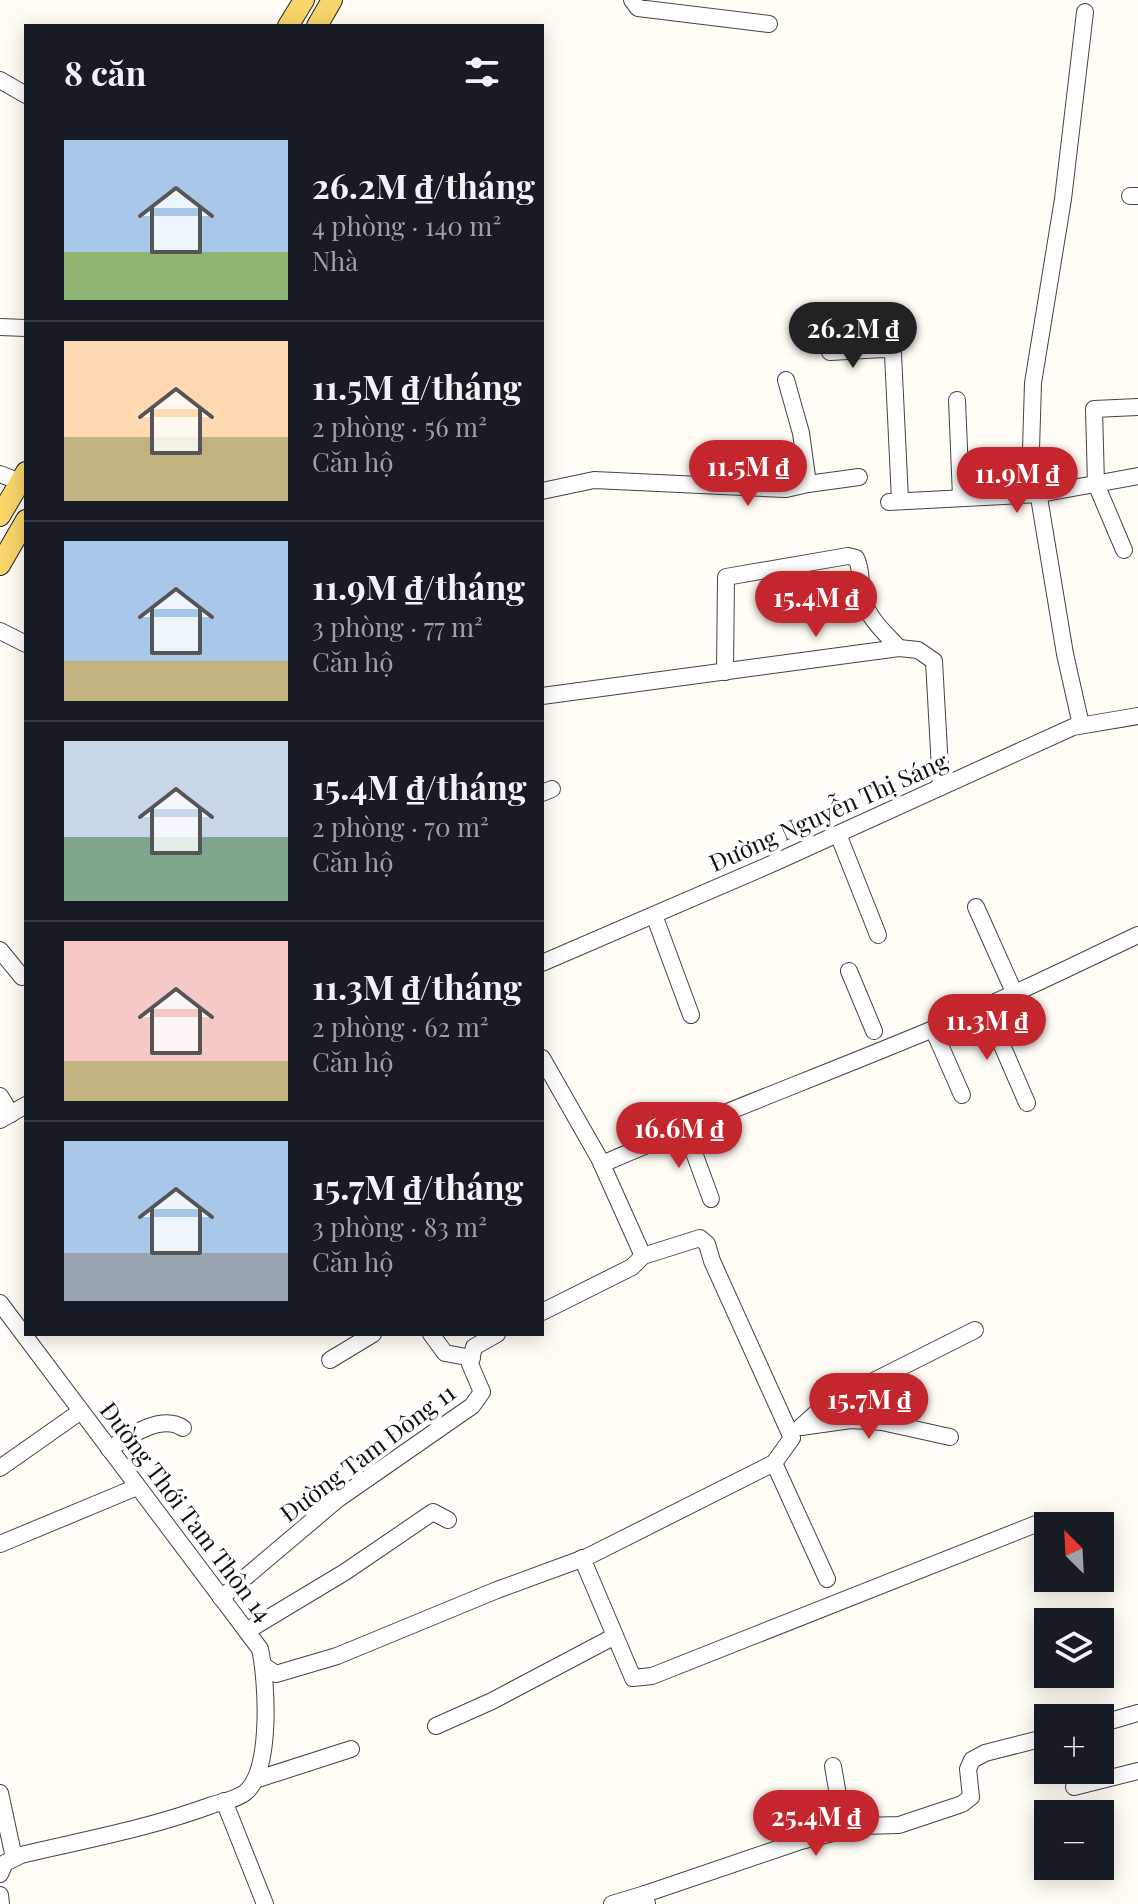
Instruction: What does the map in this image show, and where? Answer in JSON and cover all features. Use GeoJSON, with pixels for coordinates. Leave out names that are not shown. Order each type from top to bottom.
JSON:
{"type":"FeatureCollection","features":[{"type":"Feature","properties":{"kind":"main road"},"geometry":{"type":"LineString","coordinates":[[289,24],[304,0]]}},
{"type":"Feature","properties":{"kind":"main road"},"geometry":{"type":"LineString","coordinates":[[318,24],[332,0]]}},
{"type":"Feature","properties":{"kind":"main road"},"geometry":{"type":"LineString","coordinates":[[0,516],[23,477]]}},
{"type":"Feature","properties":{"kind":"main road"},"geometry":{"type":"LineString","coordinates":[[0,565],[24,523]]}},
{"type":"Feature","properties":{"kind":"street"},"geometry":{"type":"LineString","coordinates":[[632,0],[638,8],[769,24]]}},
{"type":"Feature","properties":{"kind":"street"},"geometry":{"type":"LineString","coordinates":[[1081,725],[1065,654],[1031,449],[1033,383],[1063,199],[1085,12]]}},
{"type":"Feature","properties":{"kind":"street"},"geometry":{"type":"LineString","coordinates":[[0,80],[24,94]]}},
{"type":"Feature","properties":{"kind":"street"},"geometry":{"type":"LineString","coordinates":[[0,327],[24,328]]}},
{"type":"Feature","properties":{"kind":"street"},"geometry":{"type":"LineString","coordinates":[[830,352],[892,350],[894,501],[1040,494],[1138,476]]}},
{"type":"Feature","properties":{"kind":"street"},"geometry":{"type":"LineString","coordinates":[[786,380],[801,433],[808,484]]}},
{"type":"Feature","properties":{"kind":"street"},"geometry":{"type":"LineString","coordinates":[[957,400],[961,497]]}},
{"type":"Feature","properties":{"kind":"street"},"geometry":{"type":"LineString","coordinates":[[1124,550],[1096,484],[1094,409],[1138,407]]}},
{"type":"Feature","properties":{"kind":"street"},"geometry":{"type":"LineString","coordinates":[[0,474],[23,477]]}},
{"type":"Feature","properties":{"kind":"street"},"geometry":{"type":"LineString","coordinates":[[544,491],[594,480],[786,489],[859,477]]}},
{"type":"Feature","properties":{"kind":"street"},"geometry":{"type":"LineString","coordinates":[[725,672],[726,577],[848,556],[856,558],[860,566],[863,601],[873,620],[899,648]]}},
{"type":"Feature","properties":{"kind":"street"},"geometry":{"type":"LineString","coordinates":[[0,631],[24,643]]}},
{"type":"Feature","properties":{"kind":"street"},"geometry":{"type":"LineString","coordinates":[[544,696],[899,648],[918,650],[934,661],[941,787]]}},
{"type":"Feature","properties":{"kind":"street","name":"Đường Nguyễn Thị Sáng"},"geometry":{"type":"LineString","coordinates":[[544,962],[1081,725],[1138,716]]}},
{"type":"Feature","properties":{"kind":"street"},"geometry":{"type":"LineString","coordinates":[[838,834],[878,935]]}},
{"type":"Feature","properties":{"kind":"street"},"geometry":{"type":"LineString","coordinates":[[976,907],[1014,992]]}},
{"type":"Feature","properties":{"kind":"street"},"geometry":{"type":"LineString","coordinates":[[654,915],[691,1015]]}},
{"type":"Feature","properties":{"kind":"street"},"geometry":{"type":"LineString","coordinates":[[602,1164],[933,1029],[1138,935]]}},
{"type":"Feature","properties":{"kind":"street"},"geometry":{"type":"LineString","coordinates":[[0,950],[22,977]]}},
{"type":"Feature","properties":{"kind":"street"},"geometry":{"type":"LineString","coordinates":[[849,971],[874,1031]]}},
{"type":"Feature","properties":{"kind":"street"},"geometry":{"type":"LineString","coordinates":[[985,1006],[1027,1103]]}},
{"type":"Feature","properties":{"kind":"street"},"geometry":{"type":"LineString","coordinates":[[933,1029],[962,1095]]}},
{"type":"Feature","properties":{"kind":"street"},"geometry":{"type":"LineString","coordinates":[[544,1062],[602,1164],[643,1256]]}},
{"type":"Feature","properties":{"kind":"street"},"geometry":{"type":"LineString","coordinates":[[0,1096],[5,1117],[24,1106]]}},
{"type":"Feature","properties":{"kind":"street"},"geometry":{"type":"LineString","coordinates":[[685,1128],[711,1199]]}},
{"type":"Feature","properties":{"kind":"street"},"geometry":{"type":"LineString","coordinates":[[264,1666],[276,1674],[337,1656],[582,1558],[774,1463],[792,1438],[794,1428],[712,1261],[707,1244],[700,1238],[643,1256],[632,1267],[544,1311]]}},
{"type":"Feature","properties":{"kind":"street","name":"Đường Thới Tam Thôn 14"},"geometry":{"type":"LineString","coordinates":[[0,1303],[24,1335]]}},
{"type":"Feature","properties":{"kind":"street"},"geometry":{"type":"LineString","coordinates":[[794,1428],[824,1406],[975,1330]]}},
{"type":"Feature","properties":{"kind":"street","name":"Đường Thới Tam Thôn 14"},"geometry":{"type":"LineString","coordinates":[[25,1336],[260,1649],[264,1666],[265,1739],[255,1780]]}},
{"type":"Feature","properties":{"kind":"street"},"geometry":{"type":"LineString","coordinates":[[330,1360],[370,1336]]}},
{"type":"Feature","properties":{"kind":"street"},"geometry":{"type":"LineString","coordinates":[[432,1336],[445,1353],[472,1358]]}},
{"type":"Feature","properties":{"kind":"street","name":"Đường Tam Đông 11"},"geometry":{"type":"LineString","coordinates":[[221,1598],[338,1499],[472,1406],[482,1392],[470,1364],[474,1347],[493,1336]]}},
{"type":"Feature","properties":{"kind":"street"},"geometry":{"type":"LineString","coordinates":[[0,1468],[81,1411]]}},
{"type":"Feature","properties":{"kind":"street"},"geometry":{"type":"LineString","coordinates":[[794,1428],[851,1420],[882,1422],[950,1437]]}},
{"type":"Feature","properties":{"kind":"street"},"geometry":{"type":"LineString","coordinates":[[109,1449],[129,1436],[157,1425],[168,1423],[183,1428]]}},
{"type":"Feature","properties":{"kind":"street"},"geometry":{"type":"LineString","coordinates":[[774,1463],[827,1579]]}},
{"type":"Feature","properties":{"kind":"street"},"geometry":{"type":"LineString","coordinates":[[0,1544],[137,1487]]}},
{"type":"Feature","properties":{"kind":"street"},"geometry":{"type":"LineString","coordinates":[[247,1631],[345,1572],[433,1512],[448,1520]]}},
{"type":"Feature","properties":{"kind":"street"},"geometry":{"type":"LineString","coordinates":[[582,1558],[633,1678],[652,1676],[1034,1525]]}},
{"type":"Feature","properties":{"kind":"street"},"geometry":{"type":"LineString","coordinates":[[436,1726],[492,1701],[615,1636]]}},
{"type":"Feature","properties":{"kind":"street"},"geometry":{"type":"LineString","coordinates":[[1114,1720],[1138,1713]]}},
{"type":"Feature","properties":{"kind":"street"},"geometry":{"type":"LineString","coordinates":[[612,1904],[646,1899],[801,1841],[861,1826],[899,1825],[962,1804],[971,1797],[968,1769],[972,1760],[985,1753],[1034,1741]]}},
{"type":"Feature","properties":{"kind":"street"},"geometry":{"type":"LineString","coordinates":[[0,1874],[5,1863],[14,1858],[171,1820],[244,1793],[255,1780],[351,1749]]}},
{"type":"Feature","properties":{"kind":"street"},"geometry":{"type":"LineString","coordinates":[[833,1766],[844,1830]]}},
{"type":"Feature","properties":{"kind":"street"},"geometry":{"type":"LineString","coordinates":[[1074,1787],[1138,1771]]}},
{"type":"Feature","properties":{"kind":"street"},"geometry":{"type":"LineString","coordinates":[[0,1793],[14,1858]]}},
{"type":"Feature","properties":{"kind":"street"},"geometry":{"type":"LineString","coordinates":[[224,1801],[265,1904]]}},
{"type":"Feature","properties":{"kind":"street"},"geometry":{"type":"LineString","coordinates":[[0,1895],[1,1904]]}}]}
